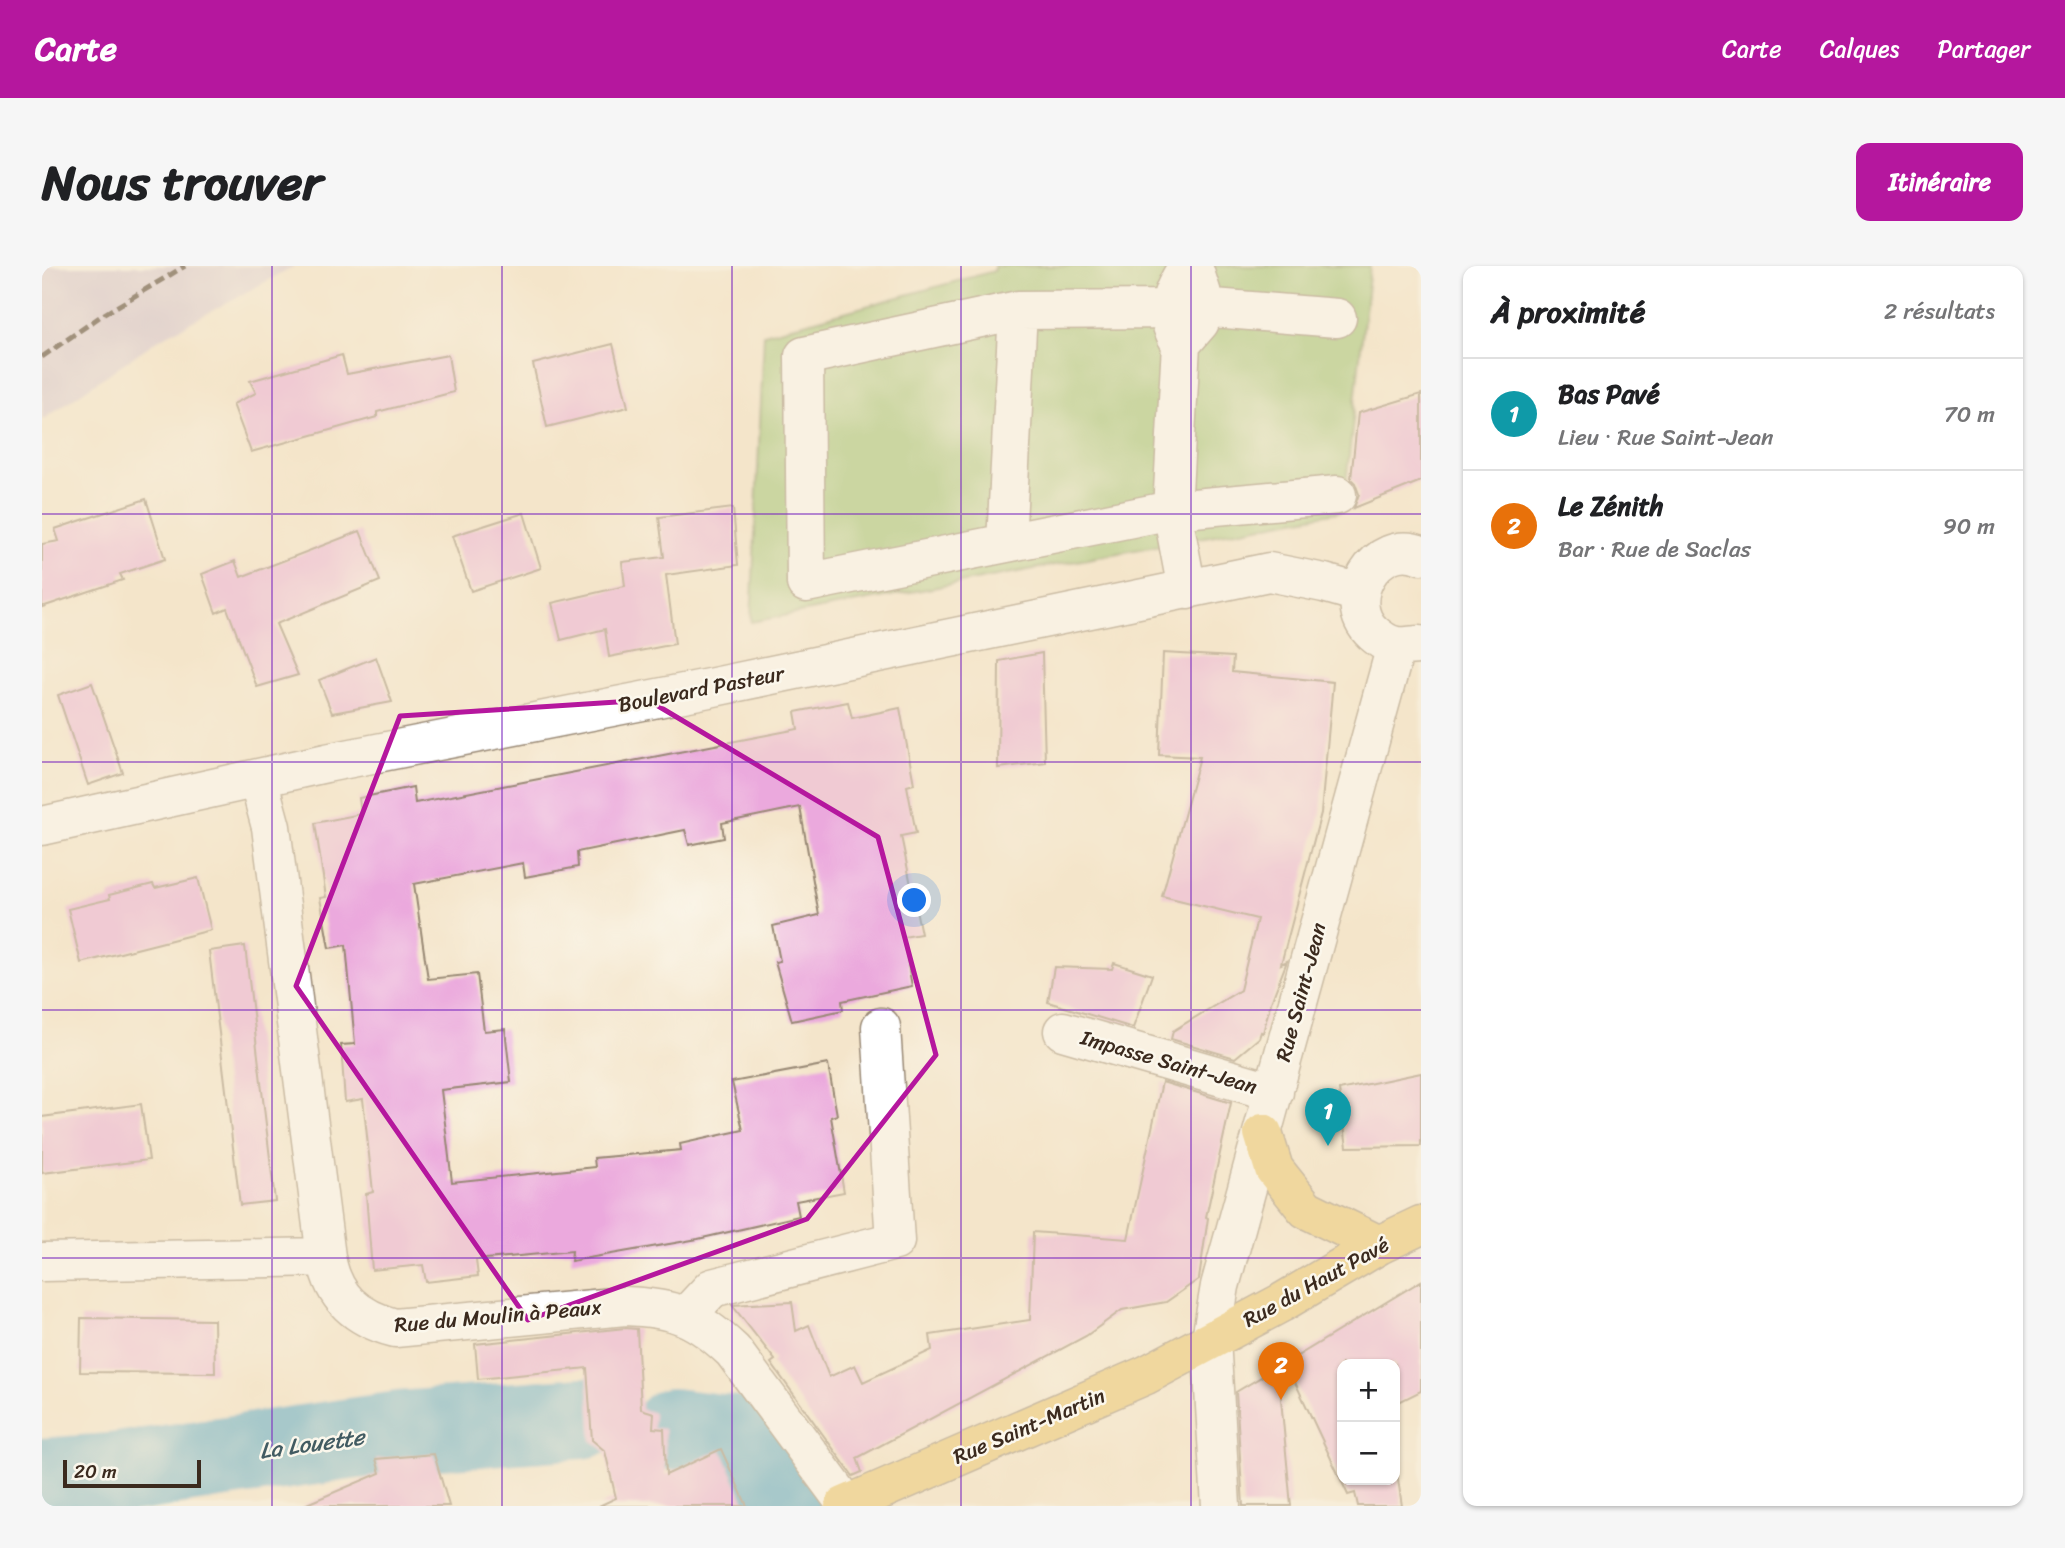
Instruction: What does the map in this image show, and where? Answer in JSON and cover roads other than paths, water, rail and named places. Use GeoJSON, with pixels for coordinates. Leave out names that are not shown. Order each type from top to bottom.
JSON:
{"type":"FeatureCollection","features":[{"type":"Feature","properties":{"kind":"main road"},"geometry":{"type":"LineString","coordinates":[[1263,1133],[1274,1169],[1306,1209],[1379,1245]]}},
{"type":"Feature","properties":{"kind":"main road","name":"Rue du Haut Pavé"},"geometry":{"type":"LineString","coordinates":[[1211,1339],[1281,1303],[1379,1245],[1421,1225]]}},
{"type":"Feature","properties":{"kind":"main road","name":"Rue Saint-Martin"},"geometry":{"type":"LineString","coordinates":[[846,1505],[1146,1375],[1211,1339]]}},
{"type":"Feature","properties":{"kind":"street"},"geometry":{"type":"LineString","coordinates":[[1187,590],[1172,510],[1184,320],[1171,297],[1190,266]]}},
{"type":"Feature","properties":{"kind":"street"},"geometry":{"type":"LineString","coordinates":[[1006,543],[1018,310]]}},
{"type":"Feature","properties":{"kind":"street"},"geometry":{"type":"LineString","coordinates":[[1337,318],[1184,320],[1018,310],[804,355],[806,583],[1172,510],[1337,495]]}},
{"type":"Feature","properties":{"kind":"street"},"geometry":{"type":"LineString","coordinates":[[1408,645],[1383,641],[1369,629],[1360,612],[1359,593],[1365,575],[1379,561],[1397,553],[1421,555]]}},
{"type":"Feature","properties":{"kind":"street","name":"Boulevard Pasteur"},"geometry":{"type":"LineString","coordinates":[[42,826],[258,779],[1269,572],[1359,593]]}},
{"type":"Feature","properties":{"kind":"street","name":"Rue Saint-Jean"},"geometry":{"type":"LineString","coordinates":[[1221,1506],[1211,1339],[1220,1286],[1274,1092],[1408,645]]}},
{"type":"Feature","properties":{"kind":"street","name":"Rue du Moulin à Peaux"},"geometry":{"type":"LineString","coordinates":[[258,779],[271,827],[326,1257],[329,1273],[341,1296],[354,1310],[374,1323],[395,1328],[625,1306],[656,1307],[686,1316],[709,1329],[733,1350],[846,1505]]}},
{"type":"Feature","properties":{"kind":"street"},"geometry":{"type":"LineString","coordinates":[[686,1316],[712,1288],[895,1241],[881,1027]]}},
{"type":"Feature","properties":{"kind":"street","name":"Impasse Saint-Jean"},"geometry":{"type":"LineString","coordinates":[[1063,1031],[1274,1092]]}},
{"type":"Feature","properties":{"kind":"street"},"geometry":{"type":"LineString","coordinates":[[42,1262],[326,1257]]}},
{"type":"Feature","properties":{"kind":"waterway","name":"La Louette"},"geometry":{"type":"LineString","coordinates":[[42,1479],[110,1474],[398,1432],[583,1418]]}},
{"type":"Feature","properties":{"kind":"waterway","name":"La Louette"},"geometry":{"type":"LineString","coordinates":[[672,1429],[737,1437],[754,1445],[796,1506]]}},
{"type":"Feature","properties":{"kind":"railway"},"geometry":{"type":"LineString","coordinates":[[42,357],[101,316],[185,266]]}},
{"type":"Feature","properties":{"kind":"place","name":"Bas Pavé"},"geometry":{"type":"Point","coordinates":[1328,1146]}},
{"type":"Feature","properties":{"kind":"place","name":"Le Zénith"},"geometry":{"type":"Point","coordinates":[1281,1400]}}]}
